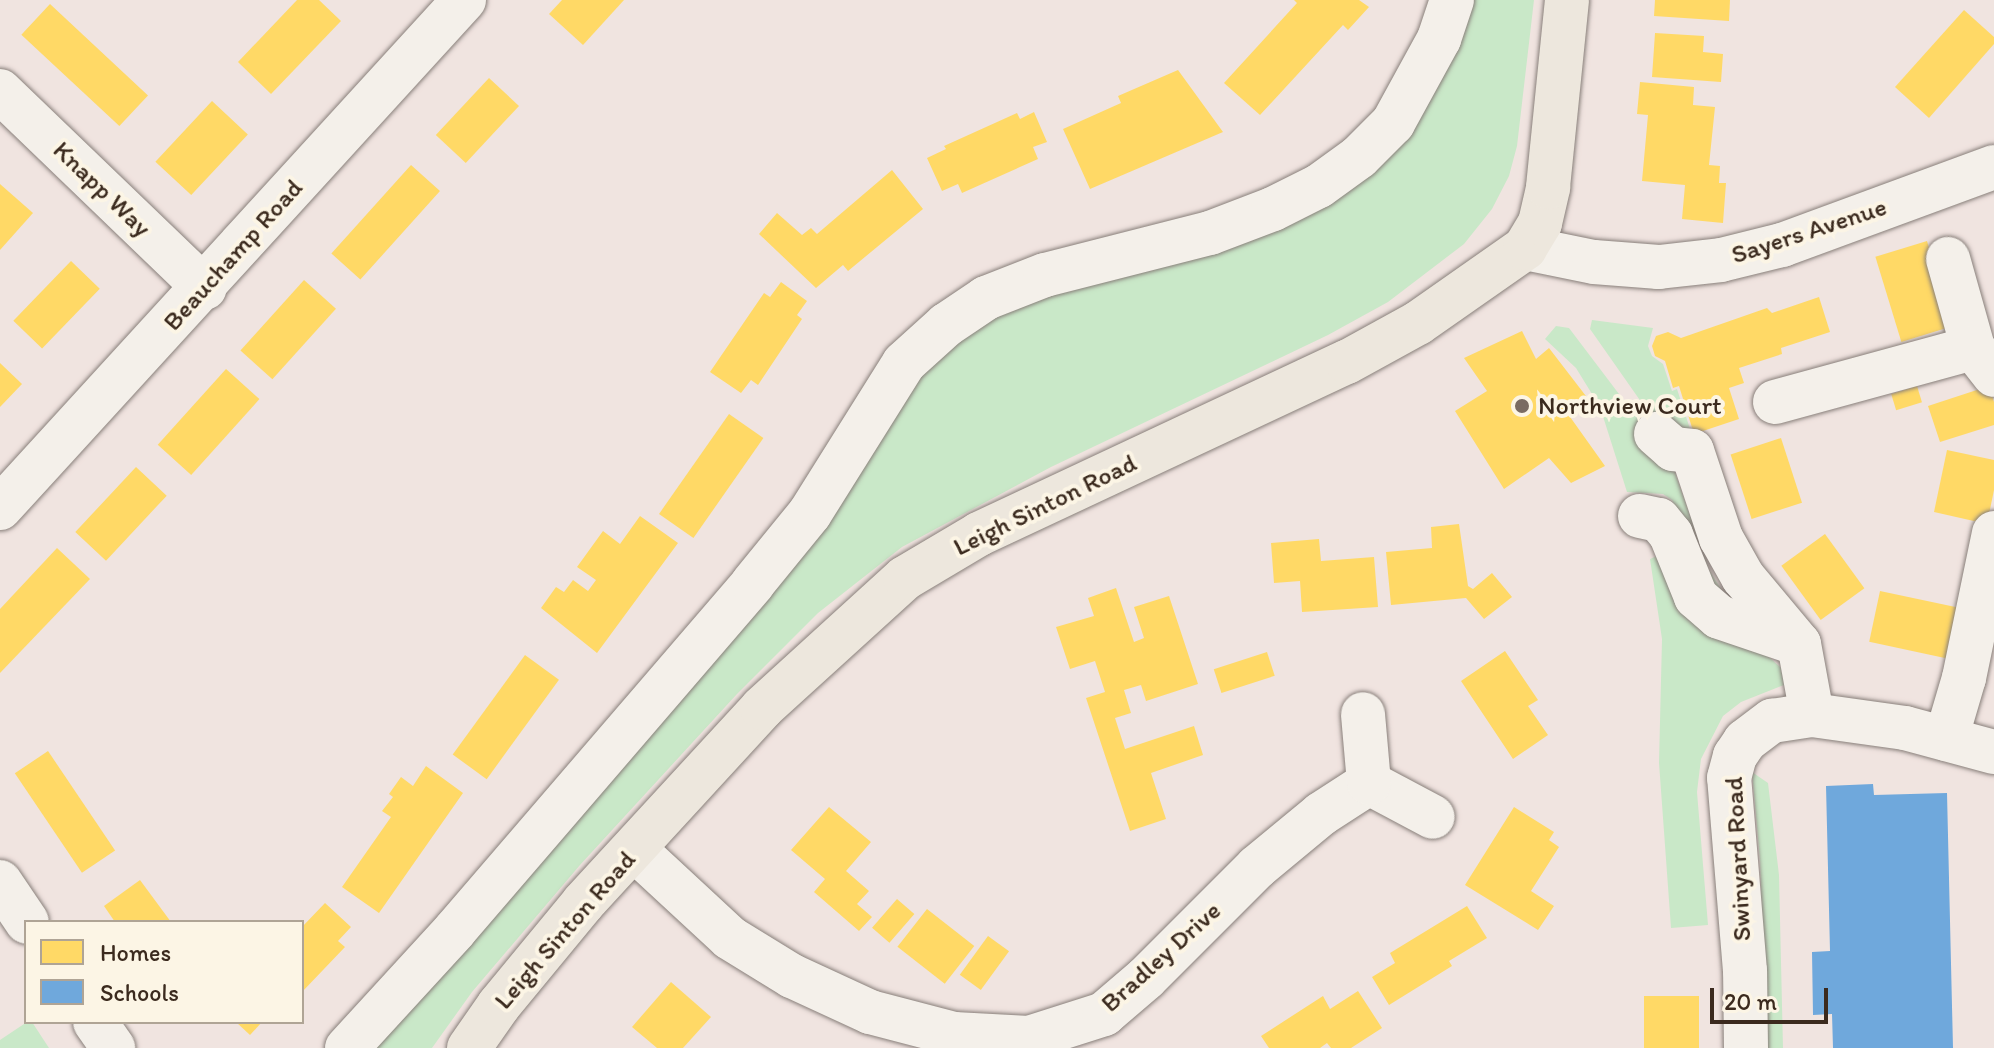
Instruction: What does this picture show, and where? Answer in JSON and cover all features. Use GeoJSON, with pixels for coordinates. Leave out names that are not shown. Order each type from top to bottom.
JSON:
{"type":"FeatureCollection","features":[{"type":"Feature","properties":{"kind":"main road","name":"Leigh Sinton Road"},"geometry":{"type":"LineString","coordinates":[[469,1048],[499,1005],[583,903],[635,850],[762,708],[905,578],[979,534],[1347,362],[1418,323],[1525,248],[1540,223],[1548,187],[1567,0]]}},
{"type":"Feature","properties":{"kind":"street","name":"Beauchamp Road"},"geometry":{"type":"LineString","coordinates":[[0,508],[205,288],[464,0]]}},
{"type":"Feature","properties":{"kind":"street"},"geometry":{"type":"LineString","coordinates":[[347,1048],[455,930],[782,548],[818,501],[904,363],[946,325],[986,298],[1045,275],[1210,233],[1273,209],[1319,186],[1359,157],[1393,123],[1439,39],[1452,0]]}},
{"type":"Feature","properties":{"kind":"street","name":"Knapp Way"},"geometry":{"type":"LineString","coordinates":[[0,91],[205,288]]}},
{"type":"Feature","properties":{"kind":"street","name":"Sayers Avenue"},"geometry":{"type":"LineString","coordinates":[[1525,248],[1594,262],[1659,267],[1721,260],[1782,245],[1994,167]]}},
{"type":"Feature","properties":{"kind":"street"},"geometry":{"type":"LineString","coordinates":[[1775,402],[1912,364],[1984,361],[1948,259]]}},
{"type":"Feature","properties":{"kind":"street"},"geometry":{"type":"LineString","coordinates":[[1656,434],[1673,449],[1692,451],[1729,551],[1743,577],[1799,644],[1812,715]]}},
{"type":"Feature","properties":{"kind":"street"},"geometry":{"type":"LineString","coordinates":[[1640,516],[1659,520],[1671,535],[1696,597],[1719,617],[1799,644]]}},
{"type":"Feature","properties":{"kind":"street"},"geometry":{"type":"LineString","coordinates":[[1946,739],[1964,678],[1994,533]]}},
{"type":"Feature","properties":{"kind":"street"},"geometry":{"type":"LineString","coordinates":[[1363,714],[1369,783],[1433,817]]}},
{"type":"Feature","properties":{"kind":"street","name":"Swinyard Road"},"geometry":{"type":"LineString","coordinates":[[1746,1048],[1745,971],[1729,778],[1735,756],[1757,731],[1772,721],[1812,715],[1862,719],[1994,752]]}},
{"type":"Feature","properties":{"kind":"street","name":"Bradley Drive"},"geometry":{"type":"LineString","coordinates":[[635,850],[730,938],[792,976],[870,1012],[954,1034],[1029,1038],[1104,1014],[1146,978],[1257,867],[1321,814],[1369,783]]}},
{"type":"Feature","properties":{"kind":"street"},"geometry":{"type":"LineString","coordinates":[[0,882],[26,920]]}},
{"type":"Feature","properties":{"kind":"street"},"geometry":{"type":"LineString","coordinates":[[96,1024],[113,1048]]}},
{"type":"Feature","properties":{"kind":"green space"},"geometry":{"type":"Polygon","coordinates":[[[1471,0],[1534,0],[1517,146],[1509,176],[1492,209],[1464,244],[1388,302],[1328,335],[1051,467],[902,547],[818,613],[737,694],[580,865],[472,992],[432,1048],[374,1048],[939,353],[1011,303],[1300,218],[1471,0]]]}},
{"type":"Feature","properties":{"kind":"green space"},"geometry":{"type":"Polygon","coordinates":[[[1592,320],[1653,328],[1648,346],[1652,356],[1663,364],[1672,391],[1677,389],[1692,435],[1658,426],[1590,329],[1592,320]]]}},
{"type":"Feature","properties":{"kind":"green space"},"geometry":{"type":"Polygon","coordinates":[[[1556,326],[1569,328],[1672,464],[1709,570],[1728,600],[1722,604],[1672,500],[1663,494],[1627,492],[1600,407],[1576,368],[1545,339],[1556,326]]]}},
{"type":"Feature","properties":{"kind":"green space"},"geometry":{"type":"Polygon","coordinates":[[[1657,556],[1781,668],[1784,685],[1741,702],[1723,716],[1701,759],[1697,792],[1708,925],[1671,928],[1659,763],[1662,639],[1650,559],[1657,556]]]}},
{"type":"Feature","properties":{"kind":"green space"},"geometry":{"type":"Polygon","coordinates":[[[1752,772],[1768,783],[1779,875],[1783,1048],[1766,1048],[1760,860],[1752,772]]]}},
{"type":"Feature","properties":{"kind":"green space"},"geometry":{"type":"Polygon","coordinates":[[[24,1024],[33,1024],[49,1048],[0,1048],[0,1040],[24,1024]]]}},
{"type":"Feature","properties":{"kind":"building: Homes"},"geometry":{"type":"Polygon","coordinates":[[[297,0],[319,0],[341,21],[271,94],[238,62],[297,0]]]}},
{"type":"Feature","properties":{"kind":"building: Homes"},"geometry":{"type":"Polygon","coordinates":[[[562,0],[624,0],[583,45],[549,14],[562,0]]]}},
{"type":"Feature","properties":{"kind":"building: Homes"},"geometry":{"type":"Polygon","coordinates":[[[1294,0],[1359,0],[1369,7],[1348,30],[1343,25],[1260,115],[1224,83],[1297,3],[1294,0]]]}},
{"type":"Feature","properties":{"kind":"building: Homes"},"geometry":{"type":"Polygon","coordinates":[[[1655,0],[1730,0],[1729,21],[1654,16],[1655,0]]]}},
{"type":"Feature","properties":{"kind":"building: Homes"},"geometry":{"type":"Polygon","coordinates":[[[50,4],[148,95],[119,126],[21,35],[50,4]]]}},
{"type":"Feature","properties":{"kind":"building: Homes"},"geometry":{"type":"Polygon","coordinates":[[[1964,10],[1994,37],[1994,44],[1929,118],[1895,87],[1964,10]]]}},
{"type":"Feature","properties":{"kind":"building: Homes"},"geometry":{"type":"Polygon","coordinates":[[[1655,33],[1704,36],[1703,52],[1723,54],[1721,82],[1652,77],[1655,33]]]}},
{"type":"Feature","properties":{"kind":"building: Homes"},"geometry":{"type":"Polygon","coordinates":[[[1178,70],[1223,132],[1090,189],[1063,129],[1121,103],[1118,96],[1178,70]]]}},
{"type":"Feature","properties":{"kind":"building: Homes"},"geometry":{"type":"Polygon","coordinates":[[[489,78],[519,106],[466,163],[436,135],[489,78]]]}},
{"type":"Feature","properties":{"kind":"building: Homes"},"geometry":{"type":"Polygon","coordinates":[[[1640,82],[1694,87],[1693,105],[1715,107],[1709,165],[1720,166],[1719,183],[1726,183],[1723,223],[1682,219],[1685,185],[1642,181],[1648,115],[1637,114],[1640,82]]]}},
{"type":"Feature","properties":{"kind":"building: Homes"},"geometry":{"type":"Polygon","coordinates":[[[212,101],[248,134],[191,195],[155,162],[212,101]]]}},
{"type":"Feature","properties":{"kind":"building: Homes"},"geometry":{"type":"Polygon","coordinates":[[[1034,112],[1047,142],[1033,147],[1038,159],[962,193],[958,184],[942,191],[927,158],[946,149],[944,146],[1017,113],[1020,119],[1034,112]]]}},
{"type":"Feature","properties":{"kind":"building: Homes"},"geometry":{"type":"Polygon","coordinates":[[[411,165],[440,191],[360,280],[331,253],[411,165]]]}},
{"type":"Feature","properties":{"kind":"building: Homes"},"geometry":{"type":"Polygon","coordinates":[[[892,170],[923,209],[848,271],[843,265],[816,288],[759,234],[777,213],[802,235],[811,228],[817,234],[892,170]]]}},
{"type":"Feature","properties":{"kind":"building: Homes"},"geometry":{"type":"Polygon","coordinates":[[[0,184],[33,213],[0,250],[0,184]]]}},
{"type":"Feature","properties":{"kind":"building: Homes"},"geometry":{"type":"Polygon","coordinates":[[[1927,241],[1953,326],[1901,342],[1875,257],[1927,241]]]}},
{"type":"Feature","properties":{"kind":"building: Homes"},"geometry":{"type":"Polygon","coordinates":[[[71,261],[100,289],[42,348],[13,321],[71,261]]]}},
{"type":"Feature","properties":{"kind":"building: Homes"},"geometry":{"type":"Polygon","coordinates":[[[304,280],[336,309],[272,379],[240,351],[304,280]]]}},
{"type":"Feature","properties":{"kind":"building: Homes"},"geometry":{"type":"Polygon","coordinates":[[[781,282],[807,301],[797,315],[802,319],[758,385],[751,380],[741,393],[710,372],[764,293],[770,297],[781,282]]]}},
{"type":"Feature","properties":{"kind":"building: Homes"},"geometry":{"type":"Polygon","coordinates":[[[1819,297],[1830,332],[1781,348],[1782,354],[1739,368],[1744,383],[1729,388],[1739,419],[1694,434],[1679,386],[1673,388],[1665,361],[1655,356],[1652,346],[1656,336],[1668,332],[1681,338],[1767,308],[1772,313],[1819,297]]]}},
{"type":"Feature","properties":{"kind":"building: Homes","name":"Northview Court"},"geometry":{"type":"Polygon","coordinates":[[[1522,331],[1536,359],[1549,348],[1589,400],[1568,414],[1605,466],[1571,483],[1549,458],[1504,489],[1455,411],[1487,391],[1464,358],[1522,331]]]}},
{"type":"Feature","properties":{"kind":"building: Homes"},"geometry":{"type":"Polygon","coordinates":[[[0,363],[22,384],[0,407],[0,363]]]}},
{"type":"Feature","properties":{"kind":"building: Homes"},"geometry":{"type":"Polygon","coordinates":[[[226,369],[259,399],[191,475],[158,445],[226,369]]]}},
{"type":"Feature","properties":{"kind":"building: Homes"},"geometry":{"type":"Polygon","coordinates":[[[1917,386],[1922,402],[1896,410],[1891,394],[1917,386]]]}},
{"type":"Feature","properties":{"kind":"building: Homes"},"geometry":{"type":"Polygon","coordinates":[[[1989,386],[1994,402],[1994,425],[1940,442],[1928,406],[1989,386]]]}},
{"type":"Feature","properties":{"kind":"building: Homes"},"geometry":{"type":"Polygon","coordinates":[[[729,414],[763,438],[693,538],[659,514],[729,414]]]}},
{"type":"Feature","properties":{"kind":"building: Homes"},"geometry":{"type":"Polygon","coordinates":[[[1781,438],[1802,503],[1752,519],[1731,454],[1781,438]]]}},
{"type":"Feature","properties":{"kind":"building: Homes"},"geometry":{"type":"Polygon","coordinates":[[[1947,450],[1994,460],[1994,490],[1987,524],[1934,512],[1947,450]]]}},
{"type":"Feature","properties":{"kind":"building: Homes"},"geometry":{"type":"Polygon","coordinates":[[[136,467],[167,496],[106,561],[75,532],[136,467]]]}},
{"type":"Feature","properties":{"kind":"building: Homes"},"geometry":{"type":"Polygon","coordinates":[[[640,516],[678,543],[597,653],[541,608],[556,587],[564,592],[573,580],[588,591],[596,580],[577,567],[603,531],[620,544],[640,516]]]}},
{"type":"Feature","properties":{"kind":"building: Homes"},"geometry":{"type":"Polygon","coordinates":[[[1459,524],[1468,586],[1473,589],[1492,573],[1512,597],[1484,619],[1466,598],[1391,605],[1386,552],[1432,548],[1431,527],[1459,524]]]}},
{"type":"Feature","properties":{"kind":"building: Homes"},"geometry":{"type":"Polygon","coordinates":[[[1825,534],[1864,588],[1821,620],[1781,566],[1825,534]]]}},
{"type":"Feature","properties":{"kind":"building: Homes"},"geometry":{"type":"Polygon","coordinates":[[[1319,539],[1321,561],[1374,557],[1378,607],[1302,612],[1300,581],[1274,583],[1271,543],[1319,539]]]}},
{"type":"Feature","properties":{"kind":"building: Homes"},"geometry":{"type":"Polygon","coordinates":[[[57,548],[90,579],[0,673],[0,609],[57,548]]]}},
{"type":"Feature","properties":{"kind":"building: Homes"},"geometry":{"type":"Polygon","coordinates":[[[1116,588],[1134,642],[1144,638],[1134,607],[1169,596],[1198,684],[1146,701],[1141,685],[1124,690],[1131,713],[1115,718],[1125,749],[1194,726],[1203,755],[1151,773],[1166,819],[1130,831],[1086,698],[1105,692],[1095,661],[1070,669],[1056,627],[1094,616],[1088,598],[1116,588]]]}},
{"type":"Feature","properties":{"kind":"building: Homes"},"geometry":{"type":"Polygon","coordinates":[[[1880,591],[1966,609],[1955,660],[1869,642],[1880,591]]]}},
{"type":"Feature","properties":{"kind":"building: Homes"},"geometry":{"type":"Polygon","coordinates":[[[1505,651],[1538,700],[1528,706],[1548,735],[1513,759],[1461,681],[1505,651]]]}},
{"type":"Feature","properties":{"kind":"building: Homes"},"geometry":{"type":"Polygon","coordinates":[[[1267,652],[1275,676],[1221,693],[1214,669],[1267,652]]]}},
{"type":"Feature","properties":{"kind":"building: Homes"},"geometry":{"type":"Polygon","coordinates":[[[525,655],[559,680],[487,779],[453,755],[525,655]]]}},
{"type":"Feature","properties":{"kind":"building: Homes"},"geometry":{"type":"Polygon","coordinates":[[[48,751],[115,850],[82,873],[15,773],[48,751]]]}},
{"type":"Feature","properties":{"kind":"building: Homes"},"geometry":{"type":"Polygon","coordinates":[[[426,766],[463,793],[379,913],[342,887],[391,817],[382,811],[393,797],[389,794],[401,777],[413,786],[426,766]]]}},
{"type":"Feature","properties":{"kind":"building: Homes"},"geometry":{"type":"Polygon","coordinates":[[[829,807],[871,842],[846,871],[869,891],[857,904],[872,917],[859,931],[814,892],[825,879],[791,850],[829,807]]]}},
{"type":"Feature","properties":{"kind":"building: Homes"},"geometry":{"type":"Polygon","coordinates":[[[1514,807],[1554,832],[1549,840],[1559,847],[1531,891],[1554,906],[1538,930],[1465,885],[1514,807]]]}},
{"type":"Feature","properties":{"kind":"building: Homes"},"geometry":{"type":"Polygon","coordinates":[[[140,880],[170,920],[114,920],[104,906],[140,880]]]}},
{"type":"Feature","properties":{"kind":"building: Homes"},"geometry":{"type":"Polygon","coordinates":[[[897,899],[914,914],[889,943],[872,928],[897,899]]]}},
{"type":"Feature","properties":{"kind":"building: Homes"},"geometry":{"type":"Polygon","coordinates":[[[325,903],[351,927],[338,941],[345,947],[304,990],[304,925],[325,903]]]}},
{"type":"Feature","properties":{"kind":"building: Homes"},"geometry":{"type":"Polygon","coordinates":[[[1467,906],[1487,938],[1449,961],[1452,966],[1389,1005],[1372,977],[1395,963],[1390,953],[1467,906]]]}},
{"type":"Feature","properties":{"kind":"building: Homes"},"geometry":{"type":"Polygon","coordinates":[[[927,909],[974,946],[945,984],[897,947],[927,909]]]}},
{"type":"Feature","properties":{"kind":"building: Homes"},"geometry":{"type":"Polygon","coordinates":[[[988,936],[1009,951],[981,990],[960,975],[988,936]]]}},
{"type":"Feature","properties":{"kind":"building: Homes"},"geometry":{"type":"Polygon","coordinates":[[[671,982],[711,1017],[683,1048],[657,1048],[632,1027],[671,982]]]}},
{"type":"Feature","properties":{"kind":"building: Homes"},"geometry":{"type":"Polygon","coordinates":[[[1358,991],[1382,1028],[1351,1048],[1331,1048],[1327,1043],[1320,1048],[1269,1048],[1261,1036],[1323,996],[1330,1009],[1358,991]]]}},
{"type":"Feature","properties":{"kind":"building: Homes"},"geometry":{"type":"Polygon","coordinates":[[[1644,996],[1699,996],[1699,1048],[1644,1048],[1644,996]]]}},
{"type":"Feature","properties":{"kind":"building: Homes"},"geometry":{"type":"Polygon","coordinates":[[[238,1024],[260,1024],[250,1035],[238,1024]]]}},
{"type":"Feature","properties":{"kind":"building: Schools"},"geometry":{"type":"Polygon","coordinates":[[[1873,784],[1874,795],[1947,793],[1953,1048],[1833,1048],[1832,1014],[1813,1015],[1812,952],[1830,951],[1826,786],[1873,784]]]}},
{"type":"Feature","properties":{"kind":"place","name":"Northview Court"},"geometry":{"type":"Point","coordinates":[1522,406]}}]}
